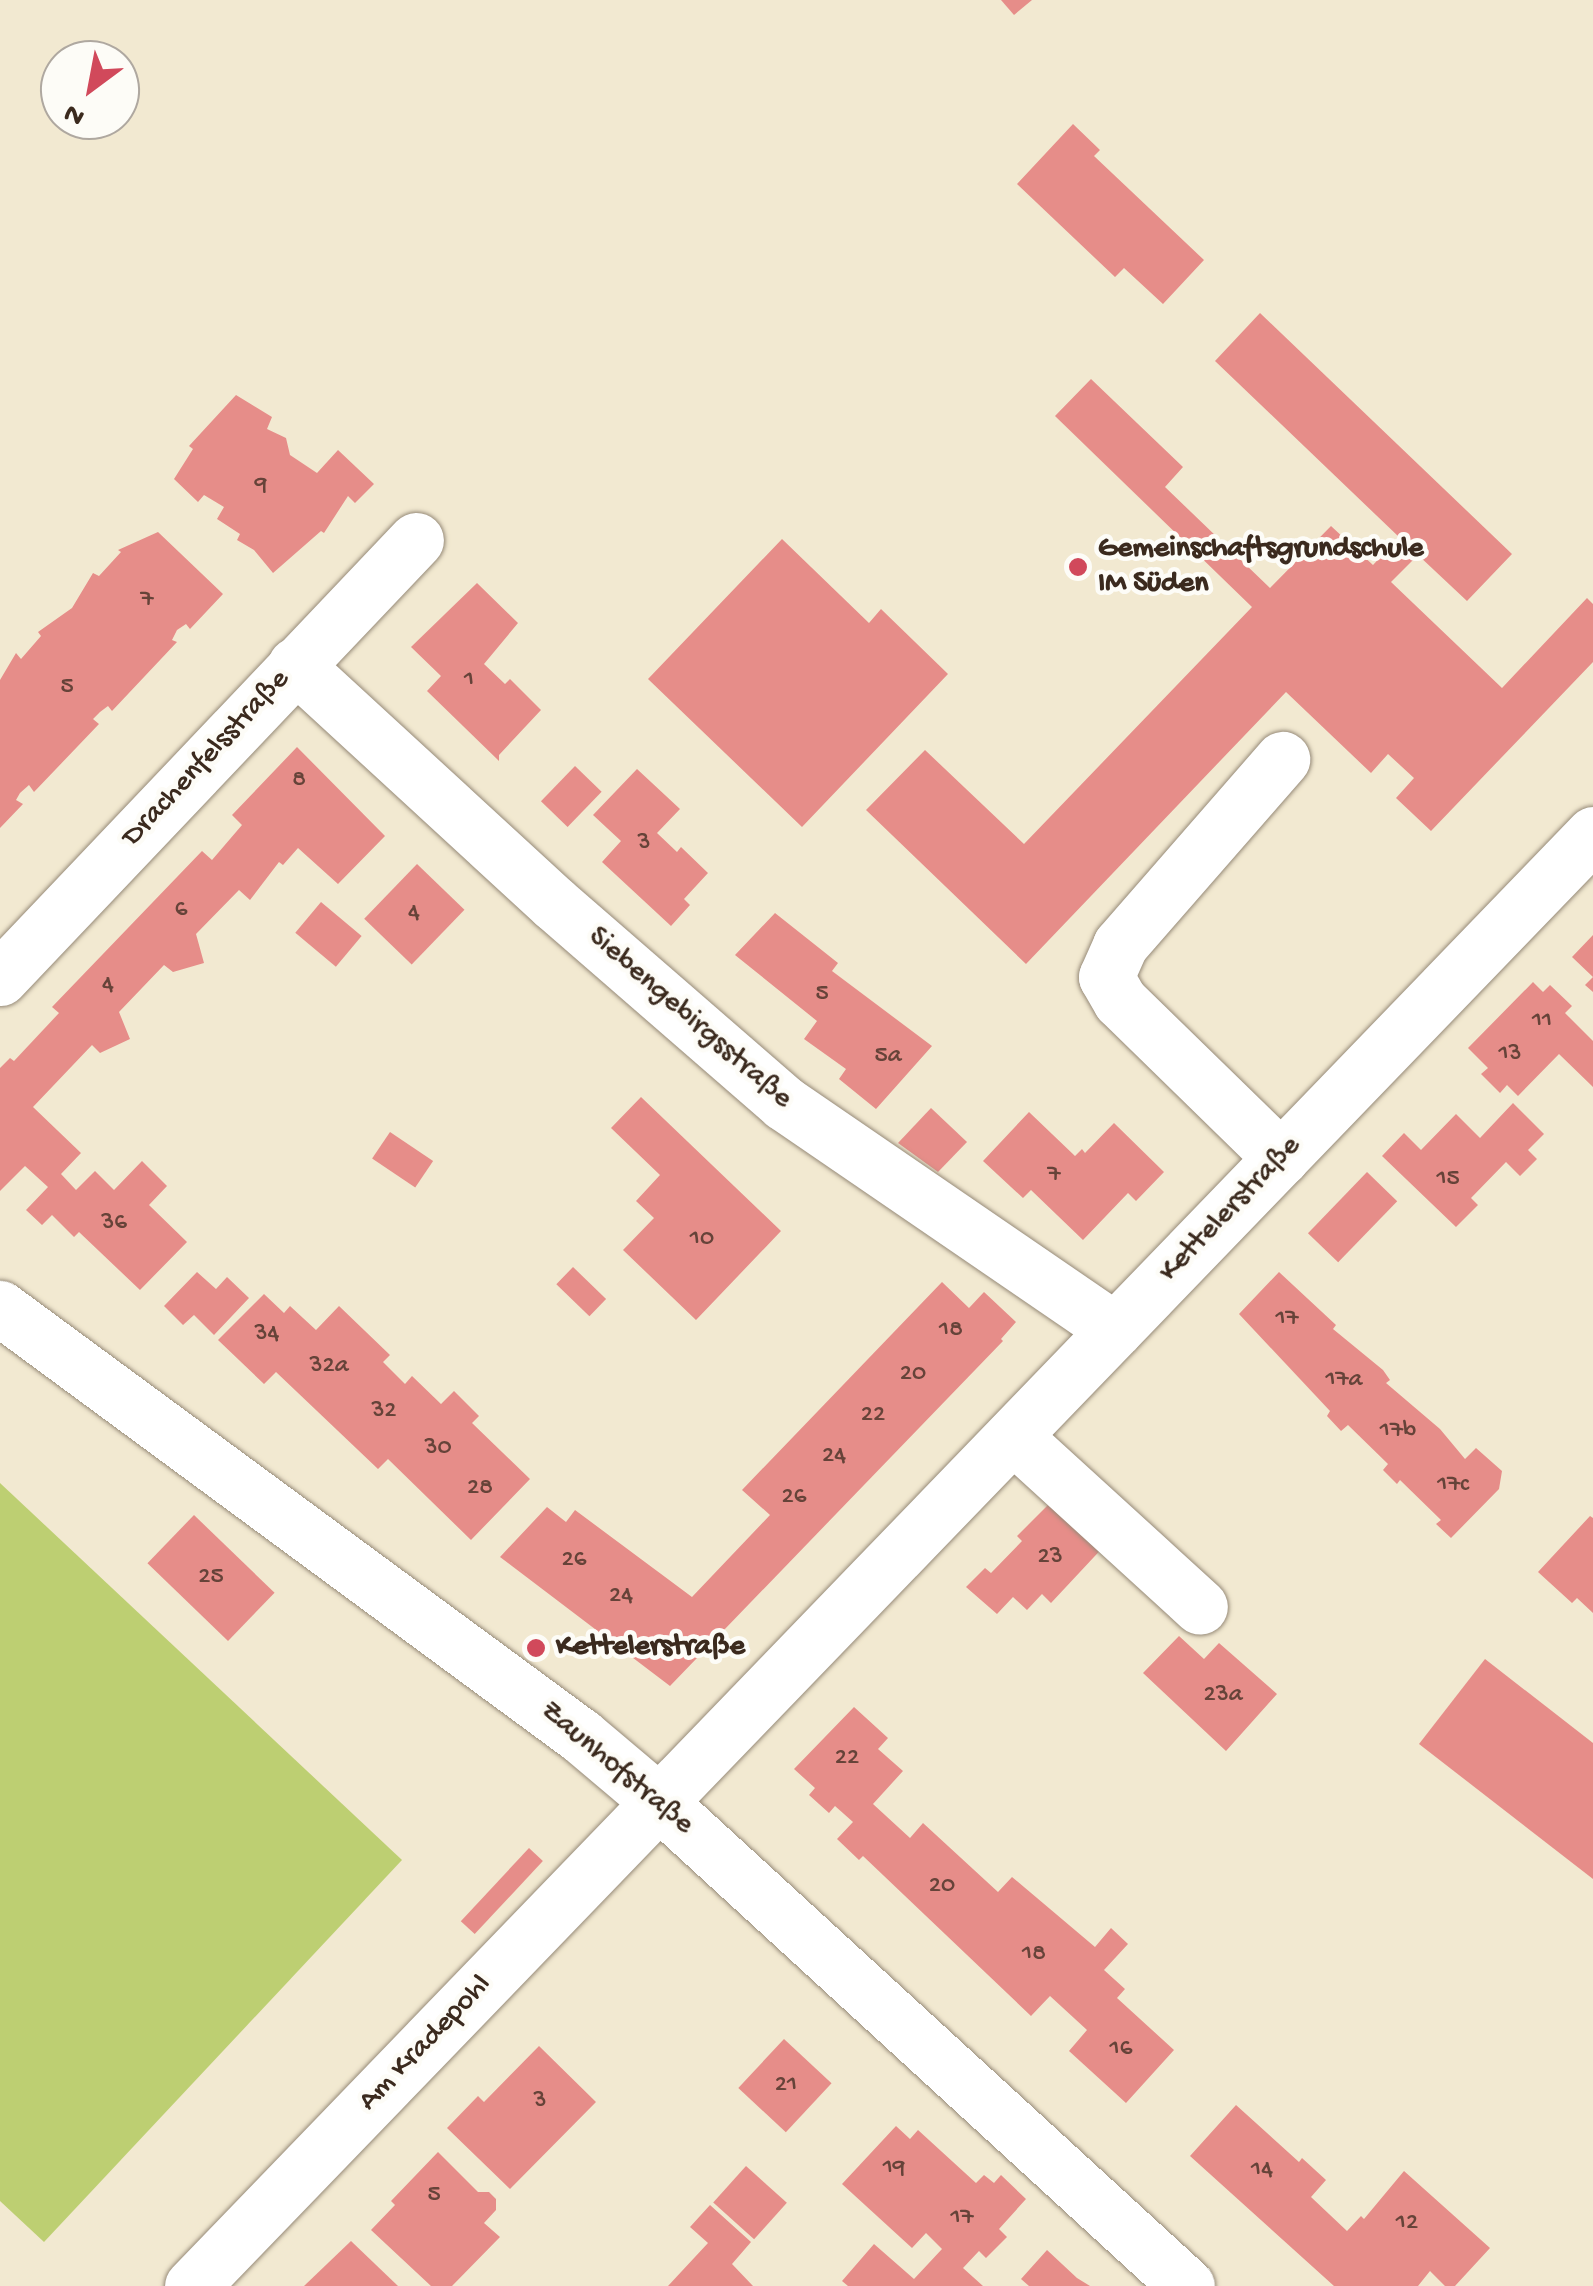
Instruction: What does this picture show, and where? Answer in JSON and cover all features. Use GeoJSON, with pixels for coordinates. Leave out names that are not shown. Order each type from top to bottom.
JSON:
{"type":"FeatureCollection","features":[{"type":"Feature","properties":{"kind":"street","name":"Drachenfelsstraße"},"geometry":{"type":"LineString","coordinates":[[0,978],[416,540]]}},
{"type":"Feature","properties":{"kind":"street","name":"Siebengebirgsstraße"},"geometry":{"type":"LineString","coordinates":[[295,665],[556,904],[784,1103],[1115,1330]]}},
{"type":"Feature","properties":{"kind":"street"},"geometry":{"type":"LineString","coordinates":[[1281,1158],[1120,1001],[1106,977],[1120,946],[1282,759]]}},
{"type":"Feature","properties":{"kind":"street","name":"Kettelerstraße"},"geometry":{"type":"LineString","coordinates":[[659,1802],[1593,834]]}},
{"type":"Feature","properties":{"kind":"street","name":"Zaunhofstraße"},"geometry":{"type":"LineString","coordinates":[[0,1308],[581,1736],[659,1802],[1186,2286]]}},
{"type":"Feature","properties":{"kind":"street"},"geometry":{"type":"LineString","coordinates":[[1013,1436],[1200,1608]]}},
{"type":"Feature","properties":{"kind":"street","name":"Am Kradepohl"},"geometry":{"type":"LineString","coordinates":[[192,2286],[659,1802]]}},
{"type":"Feature","properties":{"kind":"green space"},"geometry":{"type":"Polygon","coordinates":[[[0,1483],[402,1860],[44,2242],[0,2201],[0,1483]]]}},
{"type":"Feature","properties":{"kind":"building"},"geometry":{"type":"Polygon","coordinates":[[[1001,0],[1032,0],[1014,15],[1001,0]]]}},
{"type":"Feature","properties":{"kind":"building"},"geometry":{"type":"Polygon","coordinates":[[[1073,124],[1100,150],[1094,156],[1204,260],[1163,304],[1124,268],[1115,277],[1017,184],[1073,124]]]}},
{"type":"Feature","properties":{"kind":"building"},"geometry":{"type":"Polygon","coordinates":[[[1260,313],[1512,554],[1467,601],[1418,555],[1391,582],[1502,688],[1587,598],[1593,604],[1593,662],[1431,831],[1396,798],[1414,778],[1388,754],[1371,773],[1286,692],[1026,964],[866,810],[925,750],[1024,844],[1252,607],[1055,416],[1091,379],[1183,467],[1165,487],[1270,588],[1331,526],[1373,565],[1399,537],[1215,361],[1260,313]]]}},
{"type":"Feature","properties":{"kind":"building"},"geometry":{"type":"Polygon","coordinates":[[[236,395],[272,417],[267,429],[286,438],[290,455],[317,473],[338,450],[374,484],[355,503],[348,496],[324,533],[321,531],[273,573],[254,550],[237,540],[240,534],[217,519],[224,507],[204,495],[198,502],[174,479],[193,449],[189,446],[236,395]]]}},
{"type":"Feature","properties":{"kind":"building"},"geometry":{"type":"Polygon","coordinates":[[[158,532],[223,594],[190,629],[186,624],[177,630],[172,640],[177,642],[112,711],[108,706],[93,719],[99,724],[34,792],[29,785],[20,793],[16,800],[23,804],[0,828],[0,680],[16,653],[21,659],[41,636],[38,632],[72,608],[93,573],[99,576],[121,552],[118,550],[158,532]]]}},
{"type":"Feature","properties":{"kind":"building"},"geometry":{"type":"Polygon","coordinates":[[[782,539],[869,623],[881,609],[948,674],[802,827],[648,679],[782,539]]]}},
{"type":"Feature","properties":{"kind":"building"},"geometry":{"type":"Polygon","coordinates":[[[477,583],[518,623],[484,664],[505,684],[510,679],[541,710],[499,755],[499,761],[427,691],[441,676],[411,647],[477,583]]]}},
{"type":"Feature","properties":{"kind":"building"},"geometry":{"type":"Polygon","coordinates":[[[297,747],[385,836],[338,884],[298,848],[283,865],[279,862],[250,900],[239,890],[196,934],[204,963],[173,972],[164,965],[119,1012],[130,1039],[100,1053],[92,1045],[33,1107],[81,1153],[61,1174],[76,1190],[95,1171],[114,1190],[142,1161],[167,1186],[149,1205],[187,1242],[140,1290],[79,1232],[74,1237],[52,1215],[42,1225],[26,1210],[48,1187],[25,1166],[0,1191],[0,1068],[10,1058],[14,1061],[59,1013],[52,1007],[202,851],[212,860],[242,825],[232,815],[297,747]]]}},
{"type":"Feature","properties":{"kind":"building"},"geometry":{"type":"Polygon","coordinates":[[[575,766],[602,792],[568,827],[541,801],[575,766]]]}},
{"type":"Feature","properties":{"kind":"building"},"geometry":{"type":"Polygon","coordinates":[[[637,769],[680,809],[657,833],[677,852],[681,847],[708,873],[684,899],[690,905],[671,926],[602,862],[621,841],[593,815],[637,769]]]}},
{"type":"Feature","properties":{"kind":"building"},"geometry":{"type":"Polygon","coordinates":[[[417,864],[464,910],[412,965],[364,919],[417,864]]]}},
{"type":"Feature","properties":{"kind":"building"},"geometry":{"type":"Polygon","coordinates":[[[321,902],[362,936],[336,967],[295,933],[321,902]]]}},
{"type":"Feature","properties":{"kind":"building"},"geometry":{"type":"Polygon","coordinates":[[[775,913],[838,963],[832,971],[932,1046],[876,1109],[839,1079],[846,1069],[804,1039],[817,1021],[735,955],[775,913]]]}},
{"type":"Feature","properties":{"kind":"building"},"geometry":{"type":"Polygon","coordinates":[[[1593,935],[1593,977],[1572,957],[1593,935]]]}},
{"type":"Feature","properties":{"kind":"building"},"geometry":{"type":"Polygon","coordinates":[[[1533,982],[1543,992],[1550,985],[1572,1006],[1565,1013],[1593,1041],[1593,1087],[1559,1054],[1518,1096],[1507,1085],[1500,1093],[1481,1074],[1488,1068],[1468,1048],[1533,982]]]}},
{"type":"Feature","properties":{"kind":"building"},"geometry":{"type":"Polygon","coordinates":[[[641,1097],[781,1231],[696,1320],[623,1250],[654,1218],[636,1201],[660,1175],[611,1128],[641,1097]]]}},
{"type":"Feature","properties":{"kind":"building"},"geometry":{"type":"Polygon","coordinates":[[[1513,1103],[1544,1134],[1528,1150],[1537,1159],[1520,1176],[1506,1162],[1471,1198],[1478,1205],[1456,1227],[1382,1156],[1404,1133],[1421,1150],[1456,1114],[1480,1138],[1513,1103]]]}},
{"type":"Feature","properties":{"kind":"building"},"geometry":{"type":"Polygon","coordinates":[[[931,1108],[967,1142],[938,1172],[898,1143],[931,1108]]]}},
{"type":"Feature","properties":{"kind":"building"},"geometry":{"type":"Polygon","coordinates":[[[1029,1112],[1075,1156],[1082,1149],[1085,1153],[1114,1123],[1164,1172],[1136,1201],[1128,1193],[1083,1240],[1031,1190],[1023,1198],[983,1161],[1029,1112]]]}},
{"type":"Feature","properties":{"kind":"building"},"geometry":{"type":"Polygon","coordinates":[[[390,1132],[433,1161],[415,1188],[372,1159],[390,1132]]]}},
{"type":"Feature","properties":{"kind":"building"},"geometry":{"type":"Polygon","coordinates":[[[1367,1172],[1397,1201],[1338,1262],[1308,1233],[1367,1172]]]}},
{"type":"Feature","properties":{"kind":"building"},"geometry":{"type":"Polygon","coordinates":[[[573,1267],[606,1299],[589,1316],[556,1284],[573,1267]]]}},
{"type":"Feature","properties":{"kind":"building"},"geometry":{"type":"Polygon","coordinates":[[[197,1272],[216,1289],[227,1277],[249,1298],[214,1335],[194,1315],[183,1325],[164,1306],[197,1272]]]}},
{"type":"Feature","properties":{"kind":"building"},"geometry":{"type":"Polygon","coordinates":[[[1279,1272],[1336,1325],[1333,1329],[1383,1370],[1390,1380],[1386,1383],[1440,1429],[1465,1459],[1476,1448],[1502,1471],[1499,1489],[1451,1538],[1436,1524],[1441,1520],[1400,1480],[1397,1484],[1383,1470],[1388,1464],[1348,1425],[1341,1431],[1327,1416],[1330,1411],[1239,1314],[1279,1272]]]}},
{"type":"Feature","properties":{"kind":"building"},"geometry":{"type":"Polygon","coordinates":[[[942,1282],[969,1308],[984,1292],[1016,1322],[1003,1341],[670,1686],[500,1557],[547,1507],[566,1522],[575,1510],[692,1597],[770,1515],[742,1490],[942,1282]]]}},
{"type":"Feature","properties":{"kind":"building"},"geometry":{"type":"Polygon","coordinates":[[[264,1294],[284,1313],[290,1306],[316,1330],[339,1306],[390,1355],[383,1362],[405,1384],[412,1376],[441,1404],[454,1391],[479,1416],[472,1423],[530,1479],[471,1540],[388,1459],[378,1469],[276,1372],[264,1384],[218,1340],[264,1294]]]}},
{"type":"Feature","properties":{"kind":"building"},"geometry":{"type":"Polygon","coordinates":[[[1056,1497],[1108,1542],[1051,1603],[1042,1594],[1027,1610],[1013,1597],[997,1614],[966,1587],[985,1568],[991,1573],[1022,1541],[1017,1536],[1056,1497]]]}},
{"type":"Feature","properties":{"kind":"building"},"geometry":{"type":"Polygon","coordinates":[[[194,1515],[275,1593],[228,1641],[147,1563],[194,1515]]]}},
{"type":"Feature","properties":{"kind":"building"},"geometry":{"type":"Polygon","coordinates":[[[1590,1516],[1593,1613],[1577,1598],[1572,1603],[1538,1572],[1590,1516]]]}},
{"type":"Feature","properties":{"kind":"building"},"geometry":{"type":"Polygon","coordinates":[[[1179,1636],[1204,1659],[1219,1643],[1277,1694],[1226,1751],[1143,1673],[1179,1636]]]}},
{"type":"Feature","properties":{"kind":"building"},"geometry":{"type":"Polygon","coordinates":[[[1485,1659],[1593,1743],[1593,1879],[1419,1744],[1485,1659]]]}},
{"type":"Feature","properties":{"kind":"building"},"geometry":{"type":"Polygon","coordinates":[[[854,1707],[888,1738],[878,1749],[903,1771],[873,1804],[910,1838],[923,1823],[998,1892],[1012,1877],[1095,1947],[1111,1928],[1128,1944],[1104,1970],[1125,1989],[1117,1998],[1174,2050],[1126,2103],[1069,2051],[1087,2030],[1050,1996],[1031,2016],[863,1856],[859,1860],[837,1839],[853,1822],[835,1806],[829,1813],[809,1795],[815,1788],[794,1769],[854,1707]]]}},
{"type":"Feature","properties":{"kind":"building"},"geometry":{"type":"Polygon","coordinates":[[[529,1848],[543,1861],[475,1934],[461,1921],[529,1848]]]}},
{"type":"Feature","properties":{"kind":"building"},"geometry":{"type":"Polygon","coordinates":[[[784,2039],[832,2083],[786,2132],[738,2088],[784,2039]]]}},
{"type":"Feature","properties":{"kind":"building"},"geometry":{"type":"Polygon","coordinates":[[[539,2046],[596,2102],[510,2189],[447,2128],[478,2096],[484,2102],[539,2046]]]}},
{"type":"Feature","properties":{"kind":"building"},"geometry":{"type":"Polygon","coordinates":[[[1236,2105],[1299,2162],[1302,2158],[1326,2180],[1311,2197],[1347,2231],[1361,2216],[1364,2219],[1404,2171],[1490,2248],[1455,2286],[1445,2286],[1430,2271],[1418,2286],[1334,2286],[1190,2156],[1236,2105]]]}},
{"type":"Feature","properties":{"kind":"building"},"geometry":{"type":"Polygon","coordinates":[[[896,2126],[910,2139],[918,2130],[976,2183],[984,2175],[994,2183],[1001,2175],[1026,2199],[999,2229],[1007,2237],[986,2258],[979,2251],[963,2268],[983,2286],[848,2286],[842,2281],[874,2244],[914,2279],[942,2249],[926,2233],[912,2248],[842,2184],[896,2126]]]}},
{"type":"Feature","properties":{"kind":"building"},"geometry":{"type":"Polygon","coordinates":[[[438,2152],[478,2192],[489,2192],[496,2199],[496,2210],[484,2223],[500,2237],[452,2286],[431,2286],[371,2230],[395,2205],[391,2201],[438,2152]]]}},
{"type":"Feature","properties":{"kind":"building"},"geometry":{"type":"Polygon","coordinates":[[[746,2166],[787,2203],[754,2239],[713,2202],[746,2166]]]}},
{"type":"Feature","properties":{"kind":"building"},"geometry":{"type":"Polygon","coordinates":[[[710,2205],[751,2242],[732,2264],[753,2286],[668,2286],[708,2243],[690,2227],[710,2205]]]}},
{"type":"Feature","properties":{"kind":"building"},"geometry":{"type":"Polygon","coordinates":[[[351,2241],[398,2286],[304,2286],[351,2241]]]}},
{"type":"Feature","properties":{"kind":"building"},"geometry":{"type":"Polygon","coordinates":[[[1047,2250],[1090,2286],[1029,2286],[1021,2279],[1047,2250]]]}},
{"type":"Feature","properties":{"kind":"place","name":"Gemeinschaftsgrundschule IM Süden"},"geometry":{"type":"Point","coordinates":[1078,567]}},
{"type":"Feature","properties":{"kind":"place","name":"Kettelerstraße"},"geometry":{"type":"Point","coordinates":[536,1648]}}]}
